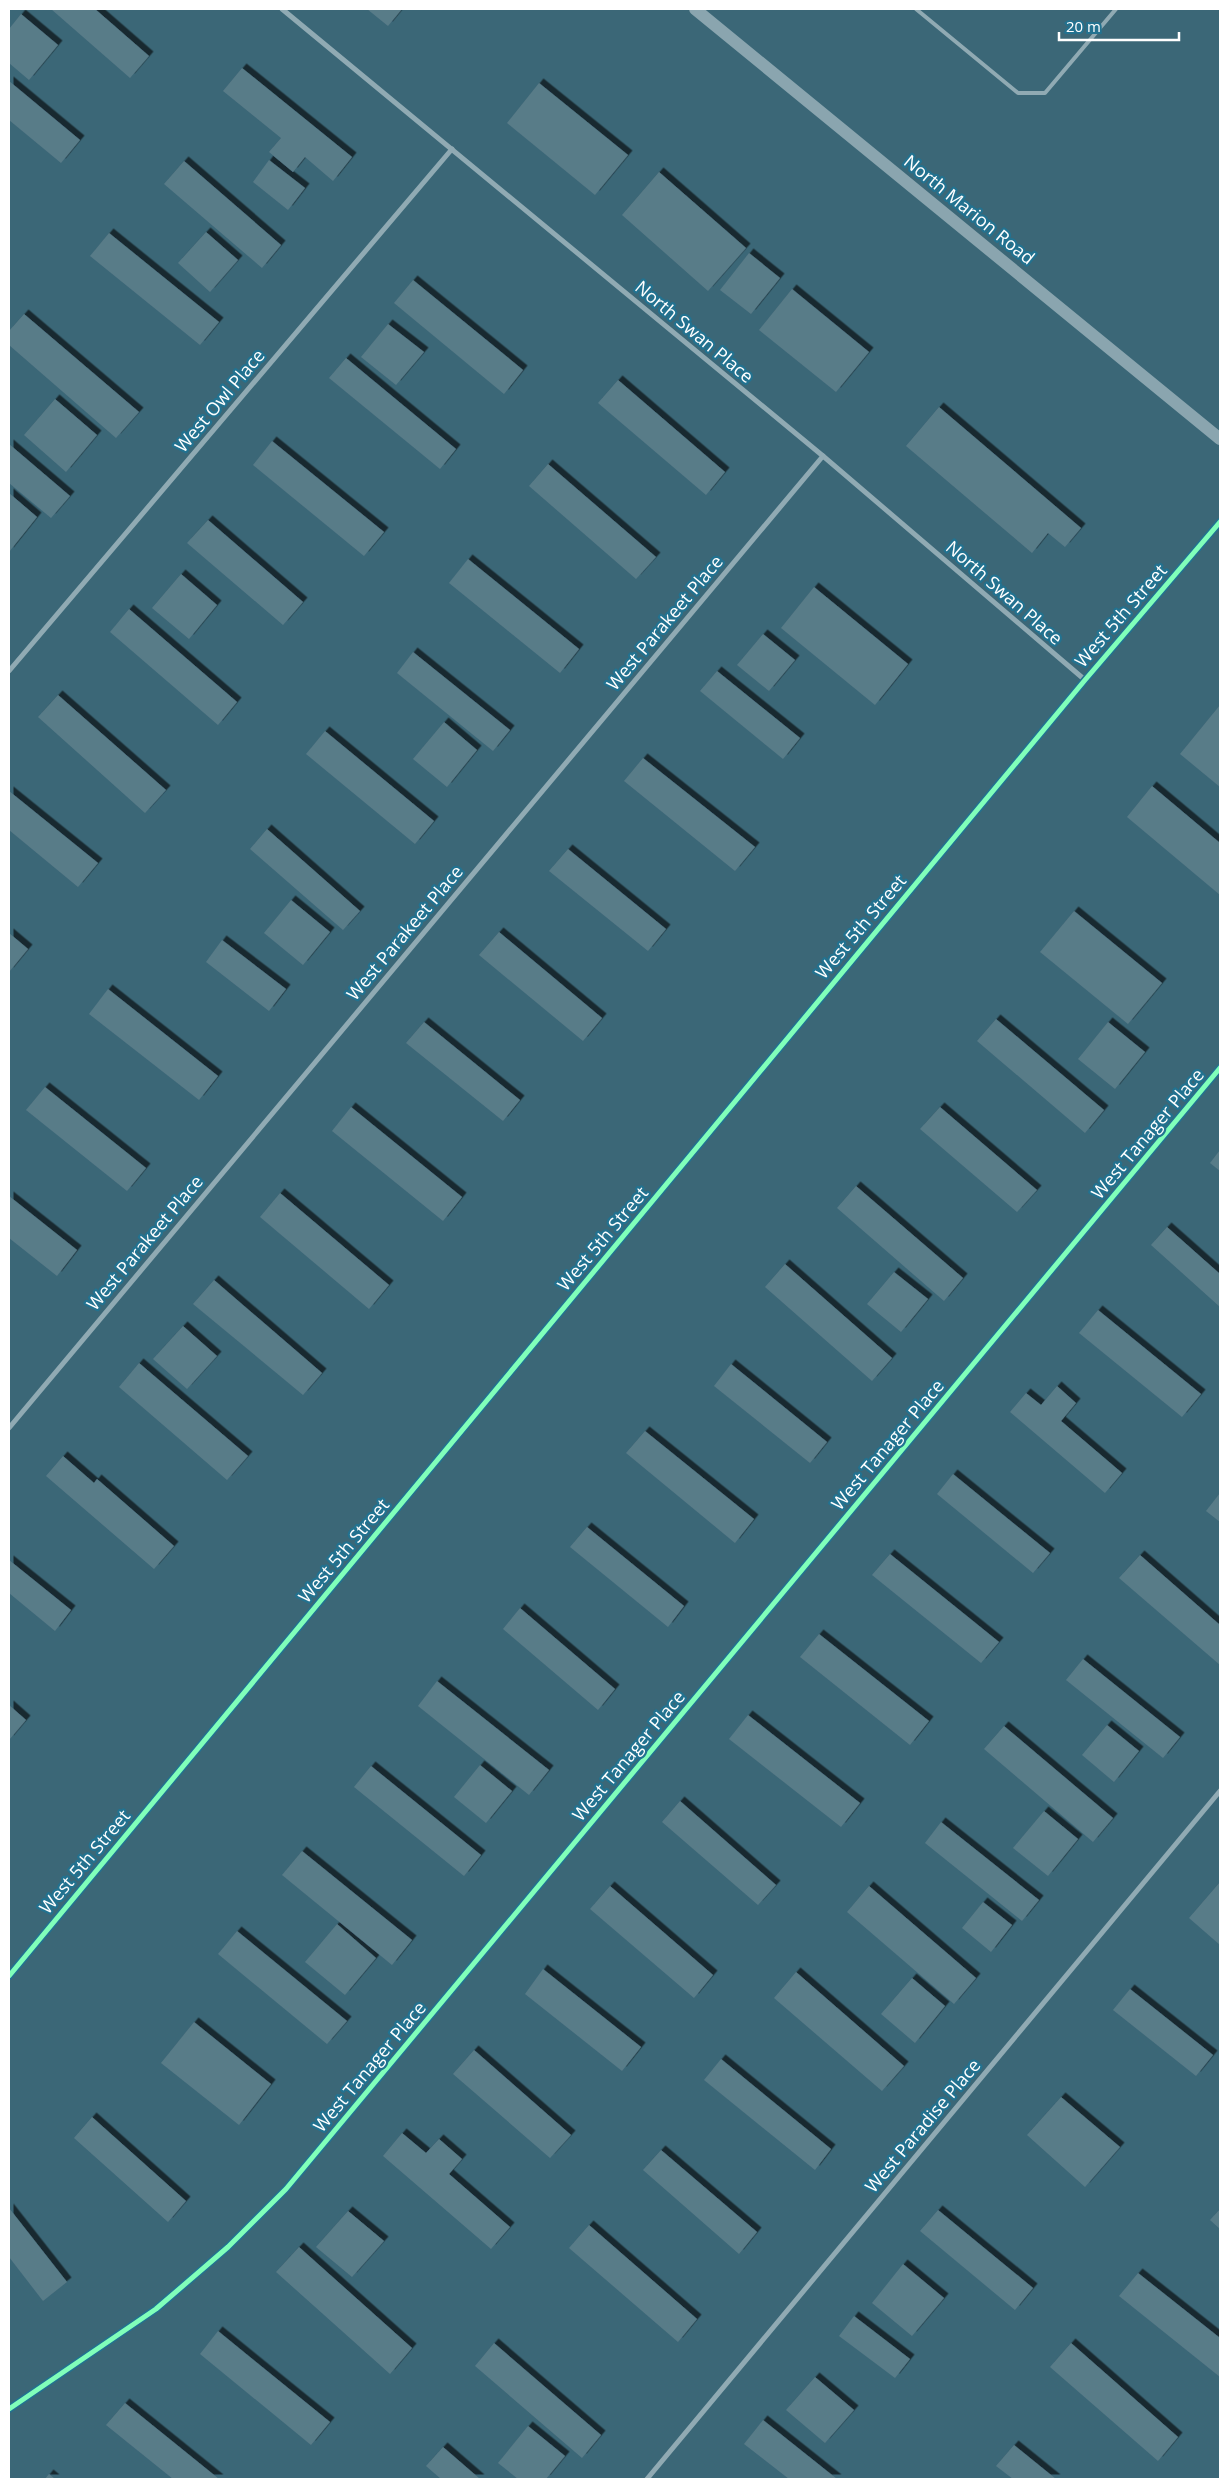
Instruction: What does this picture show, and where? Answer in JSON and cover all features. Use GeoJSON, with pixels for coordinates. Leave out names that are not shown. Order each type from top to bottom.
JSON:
{"type":"FeatureCollection","features":[{"type":"Feature","properties":{"kind":"main road","name":"North Marion Road"},"geometry":{"type":"LineString","coordinates":[[695,9],[1220,439]]}},
{"type":"Feature","properties":{"kind":"street","name":"North Swan Place"},"geometry":{"type":"LineString","coordinates":[[282,9],[823,456],[1085,680]]}},
{"type":"Feature","properties":{"kind":"street","name":"West Owl Place"},"geometry":{"type":"LineString","coordinates":[[9,671],[452,150]]}},
{"type":"Feature","properties":{"kind":"street","name":"West Parakeet Place"},"geometry":{"type":"LineString","coordinates":[[9,1428],[823,456]]}},
{"type":"Feature","properties":{"kind":"street","name":"West 5th Street"},"geometry":{"type":"LineString","coordinates":[[9,1976],[1085,680],[1220,522]]}},
{"type":"Feature","properties":{"kind":"street","name":"West Tanager Place"},"geometry":{"type":"LineString","coordinates":[[9,2409],[156,2309],[228,2247],[286,2189],[1220,1068]]}},
{"type":"Feature","properties":{"kind":"street","name":"West Paradise Place"},"geometry":{"type":"LineString","coordinates":[[647,2479],[1220,1791]]}},
{"type":"Feature","properties":{"kind":"lane"},"geometry":{"type":"LineString","coordinates":[[916,9],[1018,93],[1045,93],[1116,9]]}},
{"type":"Feature","properties":{"kind":"building"},"geometry":{"type":"Polygon","coordinates":[[[51,9],[95,9],[149,56],[130,78],[51,9]]]}},
{"type":"Feature","properties":{"kind":"building"},"geometry":{"type":"Polygon","coordinates":[[[367,9],[402,9],[388,26],[367,9]]]}},
{"type":"Feature","properties":{"kind":"building"},"geometry":{"type":"Polygon","coordinates":[[[21,14],[58,45],[29,80],[9,63],[9,29],[21,14]]]}},
{"type":"Feature","properties":{"kind":"building"},"geometry":{"type":"Polygon","coordinates":[[[242,68],[352,157],[333,181],[305,157],[293,172],[269,152],[281,138],[223,91],[242,68]]]}},
{"type":"Feature","properties":{"kind":"building"},"geometry":{"type":"Polygon","coordinates":[[[9,81],[80,140],[61,163],[9,120],[9,81]]]}},
{"type":"Feature","properties":{"kind":"building"},"geometry":{"type":"Polygon","coordinates":[[[539,83],[628,155],[595,195],[507,123],[539,83]]]}},
{"type":"Feature","properties":{"kind":"building"},"geometry":{"type":"Polygon","coordinates":[[[269,160],[305,188],[288,210],[253,182],[269,160]]]}},
{"type":"Feature","properties":{"kind":"building"},"geometry":{"type":"Polygon","coordinates":[[[184,161],[281,245],[262,268],[164,184],[184,161]]]}},
{"type":"Feature","properties":{"kind":"building"},"geometry":{"type":"Polygon","coordinates":[[[659,172],[746,248],[708,291],[622,215],[659,172]]]}},
{"type":"Feature","properties":{"kind":"building"},"geometry":{"type":"Polygon","coordinates":[[[206,232],[238,260],[210,292],[178,263],[206,232]]]}},
{"type":"Feature","properties":{"kind":"building"},"geometry":{"type":"Polygon","coordinates":[[[109,233],[219,322],[200,345],[90,256],[109,233]]]}},
{"type":"Feature","properties":{"kind":"building"},"geometry":{"type":"Polygon","coordinates":[[[749,253],[780,278],[751,314],[720,290],[749,253]]]}},
{"type":"Feature","properties":{"kind":"building"},"geometry":{"type":"Polygon","coordinates":[[[413,280],[523,370],[504,394],[394,303],[413,280]]]}},
{"type":"Feature","properties":{"kind":"building"},"geometry":{"type":"Polygon","coordinates":[[[792,289],[869,352],[836,392],[759,330],[792,289]]]}},
{"type":"Feature","properties":{"kind":"building"},"geometry":{"type":"Polygon","coordinates":[[[24,314],[139,412],[116,438],[9,345],[9,331],[24,314]]]}},
{"type":"Feature","properties":{"kind":"building"},"geometry":{"type":"Polygon","coordinates":[[[388,324],[424,352],[396,385],[361,357],[388,324]]]}},
{"type":"Feature","properties":{"kind":"building"},"geometry":{"type":"Polygon","coordinates":[[[346,358],[456,449],[440,469],[329,378],[346,358]]]}},
{"type":"Feature","properties":{"kind":"building"},"geometry":{"type":"Polygon","coordinates":[[[618,380],[725,472],[706,495],[598,403],[618,380]]]}},
{"type":"Feature","properties":{"kind":"building"},"geometry":{"type":"Polygon","coordinates":[[[55,399],[97,435],[66,472],[24,435],[55,399]]]}},
{"type":"Feature","properties":{"kind":"building"},"geometry":{"type":"Polygon","coordinates":[[[939,407],[1081,528],[1065,547],[1048,533],[1032,553],[906,446],[939,407]]]}},
{"type":"Feature","properties":{"kind":"building"},"geometry":{"type":"Polygon","coordinates":[[[272,441],[384,532],[364,556],[253,465],[272,441]]]}},
{"type":"Feature","properties":{"kind":"building"},"geometry":{"type":"Polygon","coordinates":[[[9,444],[70,496],[51,518],[9,483],[9,444]]]}},
{"type":"Feature","properties":{"kind":"building"},"geometry":{"type":"Polygon","coordinates":[[[548,464],[656,557],[636,579],[529,486],[548,464]]]}},
{"type":"Feature","properties":{"kind":"building"},"geometry":{"type":"Polygon","coordinates":[[[9,493],[37,517],[9,552],[9,493]]]}},
{"type":"Feature","properties":{"kind":"building"},"geometry":{"type":"Polygon","coordinates":[[[208,520],[303,602],[283,625],[187,543],[208,520]]]}},
{"type":"Feature","properties":{"kind":"building"},"geometry":{"type":"Polygon","coordinates":[[[468,559],[579,649],[560,673],[449,583],[468,559]]]}},
{"type":"Feature","properties":{"kind":"building"},"geometry":{"type":"Polygon","coordinates":[[[181,574],[217,605],[189,639],[152,608],[181,574]]]}},
{"type":"Feature","properties":{"kind":"building"},"geometry":{"type":"Polygon","coordinates":[[[814,587],[908,664],[875,705],[781,628],[814,587]]]}},
{"type":"Feature","properties":{"kind":"building"},"geometry":{"type":"Polygon","coordinates":[[[129,609],[237,702],[218,725],[110,632],[129,609]]]}},
{"type":"Feature","properties":{"kind":"building"},"geometry":{"type":"Polygon","coordinates":[[[763,634],[795,660],[769,691],[737,665],[763,634]]]}},
{"type":"Feature","properties":{"kind":"building"},"geometry":{"type":"Polygon","coordinates":[[[413,652],[510,730],[493,751],[397,673],[413,652]]]}},
{"type":"Feature","properties":{"kind":"building"},"geometry":{"type":"Polygon","coordinates":[[[717,671],[800,738],[783,759],[700,691],[717,671]]]}},
{"type":"Feature","properties":{"kind":"building"},"geometry":{"type":"Polygon","coordinates":[[[58,695],[166,790],[145,813],[38,717],[58,695]]]}},
{"type":"Feature","properties":{"kind":"building"},"geometry":{"type":"Polygon","coordinates":[[[1220,705],[1220,787],[1180,754],[1220,705]]]}},
{"type":"Feature","properties":{"kind":"building"},"geometry":{"type":"Polygon","coordinates":[[[444,722],[477,750],[447,787],[413,759],[444,722]]]}},
{"type":"Feature","properties":{"kind":"building"},"geometry":{"type":"Polygon","coordinates":[[[325,731],[434,821],[415,844],[306,754],[325,731]]]}},
{"type":"Feature","properties":{"kind":"building"},"geometry":{"type":"Polygon","coordinates":[[[643,758],[755,847],[735,871],[624,781],[643,758]]]}},
{"type":"Feature","properties":{"kind":"building"},"geometry":{"type":"Polygon","coordinates":[[[1152,786],[1220,843],[1220,895],[1127,817],[1152,786]]]}},
{"type":"Feature","properties":{"kind":"building"},"geometry":{"type":"Polygon","coordinates":[[[9,791],[98,863],[78,887],[9,830],[9,791]]]}},
{"type":"Feature","properties":{"kind":"building"},"geometry":{"type":"Polygon","coordinates":[[[267,829],[360,911],[343,930],[250,849],[267,829]]]}},
{"type":"Feature","properties":{"kind":"building"},"geometry":{"type":"Polygon","coordinates":[[[568,849],[666,929],[648,951],[549,871],[568,849]]]}},
{"type":"Feature","properties":{"kind":"building"},"geometry":{"type":"Polygon","coordinates":[[[291,900],[330,932],[303,965],[264,933],[291,900]]]}},
{"type":"Feature","properties":{"kind":"building"},"geometry":{"type":"Polygon","coordinates":[[[1074,911],[1162,983],[1128,1024],[1040,952],[1074,911]]]}},
{"type":"Feature","properties":{"kind":"building"},"geometry":{"type":"Polygon","coordinates":[[[499,932],[602,1018],[583,1041],[479,955],[499,932]]]}},
{"type":"Feature","properties":{"kind":"building"},"geometry":{"type":"Polygon","coordinates":[[[9,933],[28,949],[9,972],[9,933]]]}},
{"type":"Feature","properties":{"kind":"building"},"geometry":{"type":"Polygon","coordinates":[[[222,940],[286,989],[269,1011],[206,962],[222,940]]]}},
{"type":"Feature","properties":{"kind":"building"},"geometry":{"type":"Polygon","coordinates":[[[108,989],[218,1076],[199,1100],[89,1014],[108,989]]]}},
{"type":"Feature","properties":{"kind":"building"},"geometry":{"type":"Polygon","coordinates":[[[996,1019],[1104,1110],[1085,1133],[977,1041],[996,1019]]]}},
{"type":"Feature","properties":{"kind":"building"},"geometry":{"type":"Polygon","coordinates":[[[424,1022],[520,1100],[503,1121],[406,1043],[424,1022]]]}},
{"type":"Feature","properties":{"kind":"building"},"geometry":{"type":"Polygon","coordinates":[[[1108,1022],[1145,1052],[1115,1089],[1078,1059],[1108,1022]]]}},
{"type":"Feature","properties":{"kind":"building"},"geometry":{"type":"Polygon","coordinates":[[[45,1087],[146,1168],[127,1191],[26,1110],[45,1087]]]}},
{"type":"Feature","properties":{"kind":"building"},"geometry":{"type":"Polygon","coordinates":[[[351,1107],[462,1197],[443,1221],[332,1131],[351,1107]]]}},
{"type":"Feature","properties":{"kind":"building"},"geometry":{"type":"Polygon","coordinates":[[[940,1107],[1037,1190],[1017,1212],[920,1129],[940,1107]]]}},
{"type":"Feature","properties":{"kind":"building"},"geometry":{"type":"Polygon","coordinates":[[[1220,1150],[1220,1171],[1210,1163],[1220,1150]]]}},
{"type":"Feature","properties":{"kind":"building"},"geometry":{"type":"Polygon","coordinates":[[[856,1186],[963,1278],[944,1301],[837,1208],[856,1186]]]}},
{"type":"Feature","properties":{"kind":"building"},"geometry":{"type":"Polygon","coordinates":[[[280,1193],[389,1285],[369,1309],[260,1217],[280,1193]]]}},
{"type":"Feature","properties":{"kind":"building"},"geometry":{"type":"Polygon","coordinates":[[[9,1196],[77,1250],[57,1276],[9,1238],[9,1196]]]}},
{"type":"Feature","properties":{"kind":"building"},"geometry":{"type":"Polygon","coordinates":[[[1167,1227],[1220,1274],[1220,1307],[1151,1245],[1167,1227]]]}},
{"type":"Feature","properties":{"kind":"building"},"geometry":{"type":"Polygon","coordinates":[[[785,1264],[892,1358],[872,1381],[765,1287],[785,1264]]]}},
{"type":"Feature","properties":{"kind":"building"},"geometry":{"type":"Polygon","coordinates":[[[894,1272],[928,1299],[901,1332],[867,1304],[894,1272]]]}},
{"type":"Feature","properties":{"kind":"building"},"geometry":{"type":"Polygon","coordinates":[[[214,1280],[322,1373],[303,1395],[193,1304],[214,1280]]]}},
{"type":"Feature","properties":{"kind":"building"},"geometry":{"type":"Polygon","coordinates":[[[1098,1310],[1201,1394],[1182,1417],[1079,1333],[1098,1310]]]}},
{"type":"Feature","properties":{"kind":"building"},"geometry":{"type":"Polygon","coordinates":[[[183,1326],[217,1356],[187,1389],[153,1359],[183,1326]]]}},
{"type":"Feature","properties":{"kind":"building"},"geometry":{"type":"Polygon","coordinates":[[[139,1363],[248,1456],[227,1480],[119,1387],[139,1363]]]}},
{"type":"Feature","properties":{"kind":"building"},"geometry":{"type":"Polygon","coordinates":[[[731,1364],[827,1442],[810,1463],[714,1386],[731,1364]]]}},
{"type":"Feature","properties":{"kind":"building"},"geometry":{"type":"Polygon","coordinates":[[[1057,1386],[1076,1403],[1061,1421],[1122,1473],[1105,1493],[1010,1412],[1026,1393],[1041,1405],[1057,1386]]]}},
{"type":"Feature","properties":{"kind":"building"},"geometry":{"type":"Polygon","coordinates":[[[645,1431],[754,1519],[735,1543],[626,1453],[645,1431]]]}},
{"type":"Feature","properties":{"kind":"building"},"geometry":{"type":"Polygon","coordinates":[[[63,1456],[94,1483],[97,1479],[174,1546],[154,1569],[46,1476],[63,1456]]]}},
{"type":"Feature","properties":{"kind":"building"},"geometry":{"type":"Polygon","coordinates":[[[953,1474],[1050,1553],[1033,1573],[937,1494],[953,1474]]]}},
{"type":"Feature","properties":{"kind":"building"},"geometry":{"type":"Polygon","coordinates":[[[1220,1493],[1220,1522],[1206,1511],[1220,1493]]]}},
{"type":"Feature","properties":{"kind":"building"},"geometry":{"type":"Polygon","coordinates":[[[587,1527],[684,1606],[668,1627],[570,1547],[587,1527]]]}},
{"type":"Feature","properties":{"kind":"building"},"geometry":{"type":"Polygon","coordinates":[[[890,1554],[999,1642],[981,1663],[872,1575],[890,1554]]]}},
{"type":"Feature","properties":{"kind":"building"},"geometry":{"type":"Polygon","coordinates":[[[1140,1555],[1220,1625],[1220,1665],[1119,1578],[1140,1555]]]}},
{"type":"Feature","properties":{"kind":"building"},"geometry":{"type":"Polygon","coordinates":[[[9,1560],[71,1610],[55,1631],[9,1593],[9,1560]]]}},
{"type":"Feature","properties":{"kind":"building"},"geometry":{"type":"Polygon","coordinates":[[[520,1608],[615,1689],[598,1710],[503,1629],[520,1608]]]}},
{"type":"Feature","properties":{"kind":"building"},"geometry":{"type":"Polygon","coordinates":[[[819,1634],[929,1721],[910,1745],[800,1657],[819,1634]]]}},
{"type":"Feature","properties":{"kind":"building"},"geometry":{"type":"Polygon","coordinates":[[[1083,1659],[1180,1737],[1163,1758],[1066,1680],[1083,1659]]]}},
{"type":"Feature","properties":{"kind":"building"},"geometry":{"type":"Polygon","coordinates":[[[437,1681],[549,1770],[529,1795],[418,1706],[437,1681]]]}},
{"type":"Feature","properties":{"kind":"building"},"geometry":{"type":"Polygon","coordinates":[[[9,1705],[26,1720],[9,1740],[9,1705]]]}},
{"type":"Feature","properties":{"kind":"building"},"geometry":{"type":"Polygon","coordinates":[[[748,1715],[860,1803],[841,1827],[729,1739],[748,1715]]]}},
{"type":"Feature","properties":{"kind":"building"},"geometry":{"type":"Polygon","coordinates":[[[1107,1725],[1139,1751],[1114,1782],[1082,1755],[1107,1725]]]}},
{"type":"Feature","properties":{"kind":"building"},"geometry":{"type":"Polygon","coordinates":[[[1004,1726],[1113,1818],[1093,1842],[984,1749],[1004,1726]]]}},
{"type":"Feature","properties":{"kind":"building"},"geometry":{"type":"Polygon","coordinates":[[[480,1765],[512,1791],[486,1823],[454,1797],[480,1765]]]}},
{"type":"Feature","properties":{"kind":"building"},"geometry":{"type":"Polygon","coordinates":[[[371,1766],[481,1855],[464,1876],[354,1787],[371,1766]]]}},
{"type":"Feature","properties":{"kind":"building"},"geometry":{"type":"Polygon","coordinates":[[[680,1801],[776,1885],[758,1905],[662,1822],[680,1801]]]}},
{"type":"Feature","properties":{"kind":"building"},"geometry":{"type":"Polygon","coordinates":[[[1044,1811],[1078,1839],[1048,1876],[1013,1848],[1044,1811]]]}},
{"type":"Feature","properties":{"kind":"building"},"geometry":{"type":"Polygon","coordinates":[[[941,1822],[1039,1900],[1022,1921],[925,1843],[941,1822]]]}},
{"type":"Feature","properties":{"kind":"building"},"geometry":{"type":"Polygon","coordinates":[[[302,1851],[412,1940],[392,1965],[282,1875],[302,1851]]]}},
{"type":"Feature","properties":{"kind":"building"},"geometry":{"type":"Polygon","coordinates":[[[1220,1882],[1220,1945],[1189,1918],[1220,1882]]]}},
{"type":"Feature","properties":{"kind":"building"},"geometry":{"type":"Polygon","coordinates":[[[610,1886],[713,1975],[694,1998],[590,1909],[610,1886]]]}},
{"type":"Feature","properties":{"kind":"building"},"geometry":{"type":"Polygon","coordinates":[[[869,1886],[976,1978],[954,2004],[847,1912],[869,1886]]]}},
{"type":"Feature","properties":{"kind":"building"},"geometry":{"type":"Polygon","coordinates":[[[983,1902],[1012,1925],[991,1952],[962,1928],[983,1902]]]}},
{"type":"Feature","properties":{"kind":"building"},"geometry":{"type":"Polygon","coordinates":[[[337,1924],[376,1958],[345,1995],[305,1962],[337,1924]]]}},
{"type":"Feature","properties":{"kind":"building"},"geometry":{"type":"Polygon","coordinates":[[[237,1931],[347,2021],[327,2044],[218,1954],[237,1931]]]}},
{"type":"Feature","properties":{"kind":"building"},"geometry":{"type":"Polygon","coordinates":[[[543,1969],[641,2047],[622,2071],[525,1994],[543,1969]]]}},
{"type":"Feature","properties":{"kind":"building"},"geometry":{"type":"Polygon","coordinates":[[[796,1972],[904,2066],[882,2091],[774,1998],[796,1972]]]}},
{"type":"Feature","properties":{"kind":"building"},"geometry":{"type":"Polygon","coordinates":[[[912,1978],[945,2006],[915,2043],[881,2014],[912,1978]]]}},
{"type":"Feature","properties":{"kind":"building"},"geometry":{"type":"Polygon","coordinates":[[[1130,1989],[1213,2055],[1196,2076],[1113,2010],[1130,1989]]]}},
{"type":"Feature","properties":{"kind":"building"},"geometry":{"type":"Polygon","coordinates":[[[194,2022],[271,2084],[239,2125],[161,2063],[194,2022]]]}},
{"type":"Feature","properties":{"kind":"building"},"geometry":{"type":"Polygon","coordinates":[[[474,2050],[571,2135],[550,2158],[453,2074],[474,2050]]]}},
{"type":"Feature","properties":{"kind":"building"},"geometry":{"type":"Polygon","coordinates":[[[721,2059],[831,2149],[815,2170],[704,2080],[721,2059]]]}},
{"type":"Feature","properties":{"kind":"building"},"geometry":{"type":"Polygon","coordinates":[[[1061,2097],[1120,2147],[1085,2187],[1027,2135],[1061,2097]]]}},
{"type":"Feature","properties":{"kind":"building"},"geometry":{"type":"Polygon","coordinates":[[[92,2117],[186,2201],[168,2222],[74,2138],[92,2117]]]}},
{"type":"Feature","properties":{"kind":"building"},"geometry":{"type":"Polygon","coordinates":[[[402,2133],[426,2153],[439,2139],[462,2159],[449,2174],[510,2227],[491,2249],[383,2156],[402,2133]]]}},
{"type":"Feature","properties":{"kind":"building"},"geometry":{"type":"Polygon","coordinates":[[[661,2150],[757,2232],[739,2254],[643,2170],[661,2150]]]}},
{"type":"Feature","properties":{"kind":"building"},"geometry":{"type":"Polygon","coordinates":[[[9,2208],[67,2282],[43,2301],[9,2257],[9,2208]]]}},
{"type":"Feature","properties":{"kind":"building"},"geometry":{"type":"Polygon","coordinates":[[[1220,2209],[1220,2229],[1210,2220],[1220,2209]]]}},
{"type":"Feature","properties":{"kind":"building"},"geometry":{"type":"Polygon","coordinates":[[[938,2210],[1033,2288],[1015,2310],[920,2231],[938,2210]]]}},
{"type":"Feature","properties":{"kind":"building"},"geometry":{"type":"Polygon","coordinates":[[[348,2211],[384,2241],[352,2277],[316,2247],[348,2211]]]}},
{"type":"Feature","properties":{"kind":"building"},"geometry":{"type":"Polygon","coordinates":[[[589,2225],[697,2319],[678,2342],[569,2248],[589,2225]]]}},
{"type":"Feature","properties":{"kind":"building"},"geometry":{"type":"Polygon","coordinates":[[[299,2247],[412,2348],[390,2374],[276,2272],[299,2247]]]}},
{"type":"Feature","properties":{"kind":"building"},"geometry":{"type":"Polygon","coordinates":[[[903,2264],[944,2298],[912,2336],[872,2303],[903,2264]]]}},
{"type":"Feature","properties":{"kind":"building"},"geometry":{"type":"Polygon","coordinates":[[[1138,2273],[1220,2338],[1220,2377],[1119,2296],[1138,2273]]]}},
{"type":"Feature","properties":{"kind":"building"},"geometry":{"type":"Polygon","coordinates":[[[854,2316],[910,2359],[895,2378],[839,2336],[854,2316]]]}},
{"type":"Feature","properties":{"kind":"building"},"geometry":{"type":"Polygon","coordinates":[[[218,2331],[330,2422],[311,2445],[200,2354],[218,2331]]]}},
{"type":"Feature","properties":{"kind":"building"},"geometry":{"type":"Polygon","coordinates":[[[494,2343],[601,2435],[582,2458],[475,2366],[494,2343]]]}},
{"type":"Feature","properties":{"kind":"building"},"geometry":{"type":"Polygon","coordinates":[[[1071,2343],[1178,2437],[1158,2461],[1050,2367],[1071,2343]]]}},
{"type":"Feature","properties":{"kind":"building"},"geometry":{"type":"Polygon","coordinates":[[[815,2377],[854,2410],[825,2443],[786,2410],[815,2377]]]}},
{"type":"Feature","properties":{"kind":"building"},"geometry":{"type":"Polygon","coordinates":[[[125,2403],[219,2479],[173,2479],[106,2425],[125,2403]]]}},
{"type":"Feature","properties":{"kind":"building"},"geometry":{"type":"Polygon","coordinates":[[[763,2420],[837,2479],[789,2479],[744,2444],[763,2420]]]}},
{"type":"Feature","properties":{"kind":"building"},"geometry":{"type":"Polygon","coordinates":[[[528,2426],[565,2456],[546,2479],[518,2479],[498,2463],[528,2426]]]}},
{"type":"Feature","properties":{"kind":"building"},"geometry":{"type":"Polygon","coordinates":[[[1014,2445],[1056,2479],[1013,2479],[996,2466],[1014,2445]]]}},
{"type":"Feature","properties":{"kind":"building"},"geometry":{"type":"Polygon","coordinates":[[[443,2447],[480,2479],[441,2479],[426,2466],[443,2447]]]}},
{"type":"Feature","properties":{"kind":"building"},"geometry":{"type":"Polygon","coordinates":[[[49,2474],[55,2479],[45,2479],[49,2474]]]}},
{"type":"Feature","properties":{"kind":"cycle path"},"geometry":{"type":"LineString","coordinates":[[9,1976],[1085,680],[1220,522]]}},
{"type":"Feature","properties":{"kind":"cycle path"},"geometry":{"type":"LineString","coordinates":[[9,2409],[156,2309],[228,2247],[286,2189],[1220,1068]]}}]}
